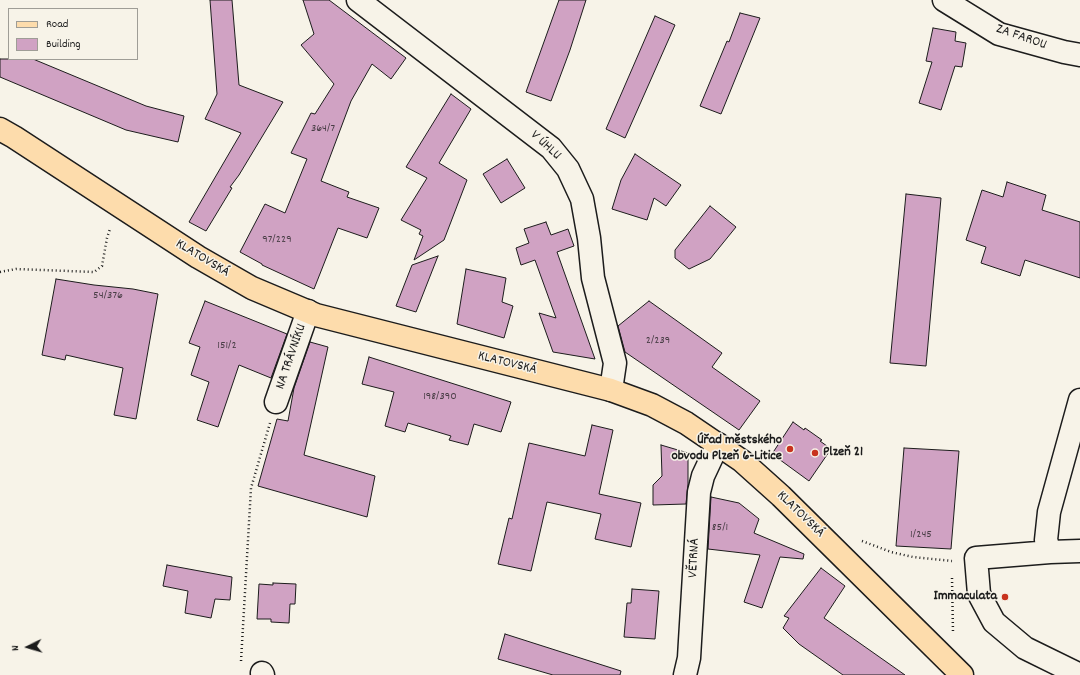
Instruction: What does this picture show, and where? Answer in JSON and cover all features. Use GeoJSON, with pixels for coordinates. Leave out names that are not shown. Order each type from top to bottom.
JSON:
{"type":"FeatureCollection","features":[{"type":"Feature","properties":{"kind":"main road","name":"KLATOVSKÁ"},"geometry":{"type":"LineString","coordinates":[[0,129],[198,257],[252,288],[308,311],[332,319],[611,390],[652,405],[686,423],[742,461],[781,496],[962,675]]}},
{"type":"Feature","properties":{"kind":"street","name":"V ÚHLU"},"geometry":{"type":"LineString","coordinates":[[358,0],[551,148],[568,169],[582,199],[589,238],[593,278],[615,363],[611,390]]}},
{"type":"Feature","properties":{"kind":"street","name":"ZA FAROU"},"geometry":{"type":"LineString","coordinates":[[944,0],[999,34],[1080,55]]}},
{"type":"Feature","properties":{"kind":"street","name":"NA TRÁVNÍKU"},"geometry":{"type":"LineString","coordinates":[[276,402],[308,311]]}},
{"type":"Feature","properties":{"kind":"street"},"geometry":{"type":"LineString","coordinates":[[1050,552],[1046,540],[1049,512],[1080,400]]}},
{"type":"Feature","properties":{"kind":"street","name":"VĚTRNÁ"},"geometry":{"type":"LineString","coordinates":[[685,675],[689,658],[699,492],[703,476],[718,444]]}},
{"type":"Feature","properties":{"kind":"street"},"geometry":{"type":"LineString","coordinates":[[1080,551],[976,558],[979,594],[994,622],[1025,648],[1080,675]]}},
{"type":"Feature","properties":{"kind":"path"},"geometry":{"type":"LineString","coordinates":[[105,224],[117,233]]}},
{"type":"Feature","properties":{"kind":"path"},"geometry":{"type":"LineString","coordinates":[[0,272],[16,269],[94,272],[102,266],[110,229]]}},
{"type":"Feature","properties":{"kind":"path"},"geometry":{"type":"LineString","coordinates":[[241,661],[251,488],[276,402]]}},
{"type":"Feature","properties":{"kind":"path"},"geometry":{"type":"LineString","coordinates":[[824,538],[863,541],[891,552],[913,557],[952,560],[952,568]]}},
{"type":"Feature","properties":{"kind":"path"},"geometry":{"type":"LineString","coordinates":[[952,575],[953,634]]}},
{"type":"Feature","properties":{"kind":"building"},"geometry":{"type":"Polygon","coordinates":[[[210,0],[232,0],[239,85],[283,102],[239,175],[230,187],[232,188],[206,231],[189,222],[241,133],[205,119],[217,94],[210,0]]]}},
{"type":"Feature","properties":{"kind":"building"},"geometry":{"type":"Polygon","coordinates":[[[303,0],[329,0],[406,58],[391,79],[372,64],[351,101],[321,181],[349,192],[347,197],[379,208],[367,238],[338,228],[314,289],[262,265],[240,252],[265,204],[285,213],[307,159],[291,153],[311,113],[315,114],[334,84],[301,45],[314,34],[303,0]]]}},
{"type":"Feature","properties":{"kind":"building"},"geometry":{"type":"Polygon","coordinates":[[[559,0],[586,0],[570,50],[551,101],[526,92],[559,0]]]}},
{"type":"Feature","properties":{"kind":"building"},"geometry":{"type":"Polygon","coordinates":[[[740,13],[760,18],[721,114],[700,106],[727,41],[729,42],[740,13]]]}},
{"type":"Feature","properties":{"kind":"building"},"geometry":{"type":"Polygon","coordinates":[[[655,16],[675,25],[625,138],[606,129],[655,16]]]}},
{"type":"Feature","properties":{"kind":"building"},"geometry":{"type":"Polygon","coordinates":[[[933,28],[956,32],[955,41],[966,43],[962,67],[955,66],[941,110],[919,103],[932,62],[926,61],[933,28]]]}},
{"type":"Feature","properties":{"kind":"building"},"geometry":{"type":"Polygon","coordinates":[[[0,59],[35,60],[146,106],[184,116],[178,142],[126,130],[0,77],[0,59]]]}},
{"type":"Feature","properties":{"kind":"building"},"geometry":{"type":"Polygon","coordinates":[[[451,94],[471,109],[439,163],[467,180],[444,240],[414,260],[423,236],[419,234],[421,230],[401,220],[427,178],[406,167],[451,94]]]}},
{"type":"Feature","properties":{"kind":"building"},"geometry":{"type":"Polygon","coordinates":[[[635,154],[681,185],[666,206],[654,198],[647,220],[612,209],[621,180],[635,154]]]}},
{"type":"Feature","properties":{"kind":"building"},"geometry":{"type":"Polygon","coordinates":[[[507,159],[525,188],[501,203],[483,174],[507,159]]]}},
{"type":"Feature","properties":{"kind":"building"},"geometry":{"type":"Polygon","coordinates":[[[1007,182],[1046,195],[1042,210],[1080,222],[1080,278],[1025,260],[1020,276],[981,263],[986,247],[966,240],[982,190],[1003,197],[1007,182]]]}},
{"type":"Feature","properties":{"kind":"building"},"geometry":{"type":"Polygon","coordinates":[[[906,194],[941,198],[926,366],[890,363],[906,194]]]}},
{"type":"Feature","properties":{"kind":"building"},"geometry":{"type":"Polygon","coordinates":[[[710,206],[736,227],[710,259],[689,269],[675,258],[675,250],[710,206]]]}},
{"type":"Feature","properties":{"kind":"building"},"geometry":{"type":"Polygon","coordinates":[[[546,222],[551,235],[568,229],[574,246],[557,252],[595,359],[553,352],[539,313],[556,318],[535,260],[521,265],[516,248],[529,243],[524,229],[546,222]]]}},
{"type":"Feature","properties":{"kind":"building"},"geometry":{"type":"Polygon","coordinates":[[[438,256],[416,312],[396,306],[412,265],[438,256]]]}},
{"type":"Feature","properties":{"kind":"building"},"geometry":{"type":"Polygon","coordinates":[[[466,269],[506,278],[502,302],[513,306],[504,338],[457,324],[466,269]]]}},
{"type":"Feature","properties":{"kind":"building"},"geometry":{"type":"Polygon","coordinates":[[[56,279],[133,289],[158,294],[136,419],[114,415],[123,368],[66,355],[65,360],[42,355],[56,279]]]}},
{"type":"Feature","properties":{"kind":"building"},"geometry":{"type":"Polygon","coordinates":[[[205,301],[287,334],[271,378],[239,365],[218,427],[197,420],[209,382],[191,375],[200,347],[189,343],[205,301]]]}},
{"type":"Feature","properties":{"kind":"building"},"geometry":{"type":"Polygon","coordinates":[[[649,301],[722,353],[712,367],[760,401],[739,430],[625,352],[618,326],[649,301]]]}},
{"type":"Feature","properties":{"kind":"building"},"geometry":{"type":"Polygon","coordinates":[[[310,342],[328,347],[304,455],[375,476],[367,517],[258,486],[277,419],[288,421],[294,388],[310,342]]]}},
{"type":"Feature","properties":{"kind":"building"},"geometry":{"type":"Polygon","coordinates":[[[369,357],[511,402],[501,432],[474,424],[468,445],[449,440],[451,436],[408,423],[405,432],[385,426],[394,392],[362,384],[369,357]]]}},
{"type":"Feature","properties":{"kind":"building"},"geometry":{"type":"Polygon","coordinates":[[[793,422],[804,430],[805,428],[822,440],[820,441],[831,449],[809,481],[772,454],[793,422]]]}},
{"type":"Feature","properties":{"kind":"building"},"geometry":{"type":"Polygon","coordinates":[[[592,425],[613,430],[599,494],[641,503],[631,547],[595,539],[601,514],[547,502],[531,571],[498,564],[509,518],[512,519],[529,443],[585,456],[592,425]]]}},
{"type":"Feature","properties":{"kind":"building"},"geometry":{"type":"Polygon","coordinates":[[[661,445],[688,453],[688,484],[686,504],[653,505],[653,485],[662,476],[661,445]]]}},
{"type":"Feature","properties":{"kind":"building"},"geometry":{"type":"Polygon","coordinates":[[[904,448],[959,451],[951,549],[896,546],[904,448]]]}},
{"type":"Feature","properties":{"kind":"building"},"geometry":{"type":"Polygon","coordinates":[[[711,497],[739,503],[759,519],[754,533],[804,554],[803,559],[780,557],[762,608],[744,602],[760,555],[708,549],[711,497]]]}},
{"type":"Feature","properties":{"kind":"building"},"geometry":{"type":"Polygon","coordinates":[[[167,565],[232,577],[230,600],[215,599],[211,618],[185,613],[188,591],[163,586],[167,565]]]}},
{"type":"Feature","properties":{"kind":"building"},"geometry":{"type":"Polygon","coordinates":[[[821,568],[845,586],[824,618],[905,675],[843,675],[799,644],[783,628],[789,618],[784,616],[821,568]]]}},
{"type":"Feature","properties":{"kind":"building"},"geometry":{"type":"Polygon","coordinates":[[[273,583],[296,584],[295,604],[290,604],[289,623],[271,622],[271,619],[257,619],[259,584],[273,585],[273,583]]]}},
{"type":"Feature","properties":{"kind":"building"},"geometry":{"type":"Polygon","coordinates":[[[632,589],[659,591],[655,639],[624,637],[627,603],[631,603],[632,589]]]}},
{"type":"Feature","properties":{"kind":"building"},"geometry":{"type":"Polygon","coordinates":[[[505,634],[621,671],[620,675],[553,675],[498,659],[505,634]]]}},
{"type":"Feature","properties":{"kind":"place","name":"Úřad městského obvodu Plzeň 6-Litice"},"geometry":{"type":"Point","coordinates":[790,449]}},
{"type":"Feature","properties":{"kind":"place","name":"Plzeň 21"},"geometry":{"type":"Point","coordinates":[815,453]}},
{"type":"Feature","properties":{"kind":"place","name":"Immaculata"},"geometry":{"type":"Point","coordinates":[1005,597]}}]}
